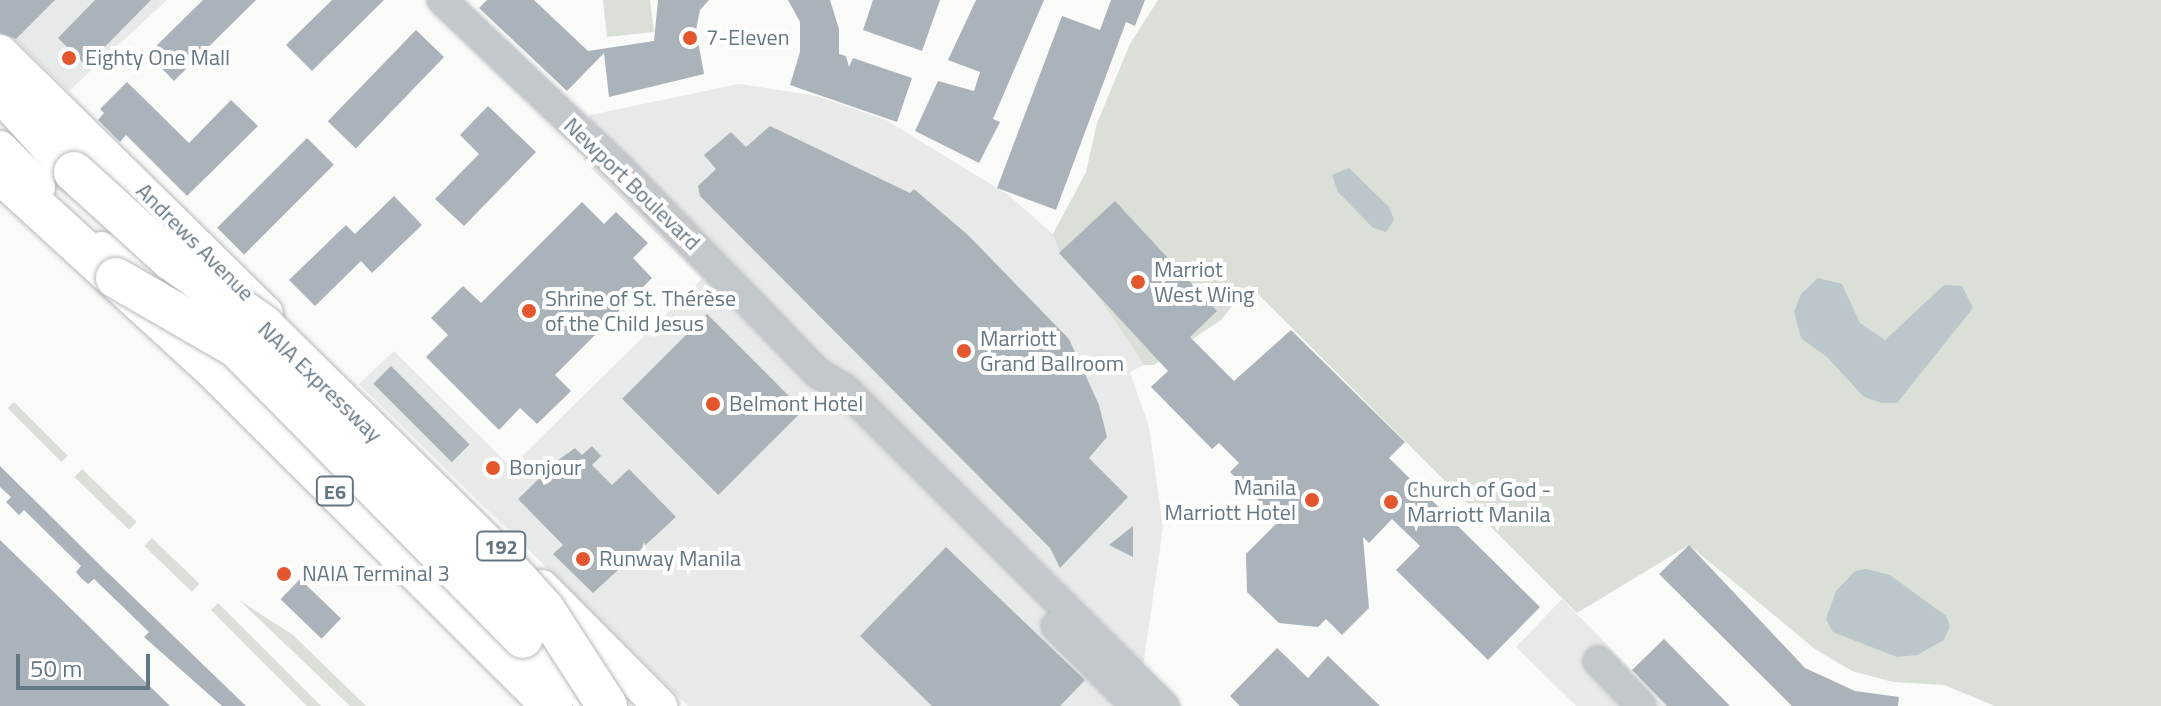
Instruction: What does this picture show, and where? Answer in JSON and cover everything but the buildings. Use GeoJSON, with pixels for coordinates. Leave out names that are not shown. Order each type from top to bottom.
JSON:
{"type":"FeatureCollection","features":[{"type":"Feature","properties":{"kind":"highway","name":"NAIA Expressway"},"geometry":{"type":"LineString","coordinates":[[0,90],[74,172],[171,260],[263,325],[494,553],[545,610],[606,706]]}},
{"type":"Feature","properties":{"kind":"highway","name":"E6"},"geometry":{"type":"LineString","coordinates":[[0,173],[100,253],[553,706]]}},
{"type":"Feature","properties":{"kind":"highway"},"geometry":{"type":"LineString","coordinates":[[100,253],[237,348],[606,706]]}},
{"type":"Feature","properties":{"kind":"highway"},"geometry":{"type":"LineString","coordinates":[[171,260],[528,632],[625,706]]}},
{"type":"Feature","properties":{"kind":"main road","name":"Andrews Avenue"},"geometry":{"type":"LineString","coordinates":[[0,52],[423,467],[660,706]]}},
{"type":"Feature","properties":{"kind":"main road"},"geometry":{"type":"LineString","coordinates":[[0,148],[100,253],[372,517],[553,706]]}},
{"type":"Feature","properties":{"kind":"main road"},"geometry":{"type":"LineString","coordinates":[[100,253],[104,231],[121,221],[132,193],[126,174]]}},
{"type":"Feature","properties":{"kind":"main road"},"geometry":{"type":"LineString","coordinates":[[100,253],[146,264],[276,396]]}},
{"type":"Feature","properties":{"kind":"main road"},"geometry":{"type":"LineString","coordinates":[[372,517],[369,495],[378,476],[391,469],[423,467]]}},
{"type":"Feature","properties":{"kind":"street","name":"Newport Boulevard"},"geometry":{"type":"LineString","coordinates":[[442,0],[621,170],[818,373],[845,389],[1164,706]]}},
{"type":"Feature","properties":{"kind":"street","name":"Newport Boulevard"},"geometry":{"type":"LineString","coordinates":[[818,373],[830,399],[1136,706]]}},
{"type":"Feature","properties":{"kind":"street"},"geometry":{"type":"LineString","coordinates":[[1598,661],[1641,706]]}},
{"type":"Feature","properties":{"kind":"shaded area","name":"Eighty One Mall"},"geometry":{"type":"Polygon","coordinates":[[[0,0],[167,0],[69,91],[0,26],[0,0]]]}},
{"type":"Feature","properties":{"kind":"shaded area"},"geometry":{"type":"Polygon","coordinates":[[[603,0],[650,0],[654,32],[607,37],[603,0]]]}},
{"type":"Feature","properties":{"kind":"shaded area"},"geometry":{"type":"Polygon","coordinates":[[[1158,0],[2161,0],[2161,706],[1995,706],[1944,685],[1893,682],[1852,671],[1815,649],[1689,545],[1577,613],[1249,285],[1221,320],[1154,365],[1144,365],[1090,284],[1059,253],[1053,234],[1086,172],[1097,123],[1130,44],[1158,0]]]}},
{"type":"Feature","properties":{"kind":"shaded area"},"geometry":{"type":"Polygon","coordinates":[[[739,84],[817,96],[886,120],[1007,194],[1053,234],[1059,253],[1090,284],[1144,365],[1130,372],[1149,427],[1163,527],[1143,668],[1182,706],[688,706],[359,384],[394,351],[511,467],[702,279],[584,161],[590,115],[739,84]]]}},
{"type":"Feature","properties":{"kind":"shaded area"},"geometry":{"type":"Polygon","coordinates":[[[1349,168],[1389,207],[1394,220],[1386,232],[1373,228],[1338,192],[1332,175],[1349,168]]]}},
{"type":"Feature","properties":{"kind":"shaded area"},"geometry":{"type":"Polygon","coordinates":[[[1818,278],[1842,284],[1860,323],[1885,340],[1944,285],[1962,286],[1973,308],[1897,403],[1882,403],[1864,397],[1827,357],[1801,338],[1794,312],[1801,294],[1818,278]]]}},
{"type":"Feature","properties":{"kind":"shaded area"},"geometry":{"type":"Polygon","coordinates":[[[14,402],[68,456],[61,462],[8,408],[14,402]]]}},
{"type":"Feature","properties":{"kind":"shaded area"},"geometry":{"type":"Polygon","coordinates":[[[82,469],[137,522],[129,530],[74,477],[82,469]]]}},
{"type":"Feature","properties":{"kind":"shaded area"},"geometry":{"type":"Polygon","coordinates":[[[152,538],[199,584],[192,592],[144,546],[152,538]]]}},
{"type":"Feature","properties":{"kind":"shaded area"},"geometry":{"type":"Polygon","coordinates":[[[1866,569],[1890,575],[1946,616],[1950,626],[1944,640],[1917,655],[1897,657],[1833,632],[1826,619],[1836,591],[1855,571],[1866,569]]]}},
{"type":"Feature","properties":{"kind":"shaded area"},"geometry":{"type":"Polygon","coordinates":[[[1562,599],[1667,706],[1576,706],[1516,647],[1562,599]]]}},
{"type":"Feature","properties":{"kind":"shaded area"},"geometry":{"type":"Polygon","coordinates":[[[239,600],[293,635],[366,706],[350,706],[239,600]]]}},
{"type":"Feature","properties":{"kind":"shaded area"},"geometry":{"type":"Polygon","coordinates":[[[218,603],[321,706],[307,706],[211,610],[218,603]]]}},
{"type":"Feature","properties":{"kind":"place","name":"7-Eleven"},"geometry":{"type":"Point","coordinates":[690,38]}},
{"type":"Feature","properties":{"kind":"place","name":"Eighty One Mall"},"geometry":{"type":"Point","coordinates":[69,58]}},
{"type":"Feature","properties":{"kind":"place","name":"Marriot West Wing"},"geometry":{"type":"Point","coordinates":[1138,282]}},
{"type":"Feature","properties":{"kind":"place","name":"Shrine of St. Thérèse of the Child Jesus"},"geometry":{"type":"Point","coordinates":[529,311]}},
{"type":"Feature","properties":{"kind":"place","name":"Marriott Grand Ballroom"},"geometry":{"type":"Point","coordinates":[964,351]}},
{"type":"Feature","properties":{"kind":"place","name":"Belmont Hotel"},"geometry":{"type":"Point","coordinates":[713,404]}},
{"type":"Feature","properties":{"kind":"place","name":"Bonjour"},"geometry":{"type":"Point","coordinates":[493,468]}},
{"type":"Feature","properties":{"kind":"place","name":"Manila Marriott Hotel"},"geometry":{"type":"Point","coordinates":[1312,500]}},
{"type":"Feature","properties":{"kind":"place","name":"Church of God - Marriott Manila"},"geometry":{"type":"Point","coordinates":[1391,502]}},
{"type":"Feature","properties":{"kind":"place","name":"Runway Manila"},"geometry":{"type":"Point","coordinates":[583,559]}},
{"type":"Feature","properties":{"kind":"place","name":"NAIA Terminal 3"},"geometry":{"type":"Point","coordinates":[284,574]}}]}
